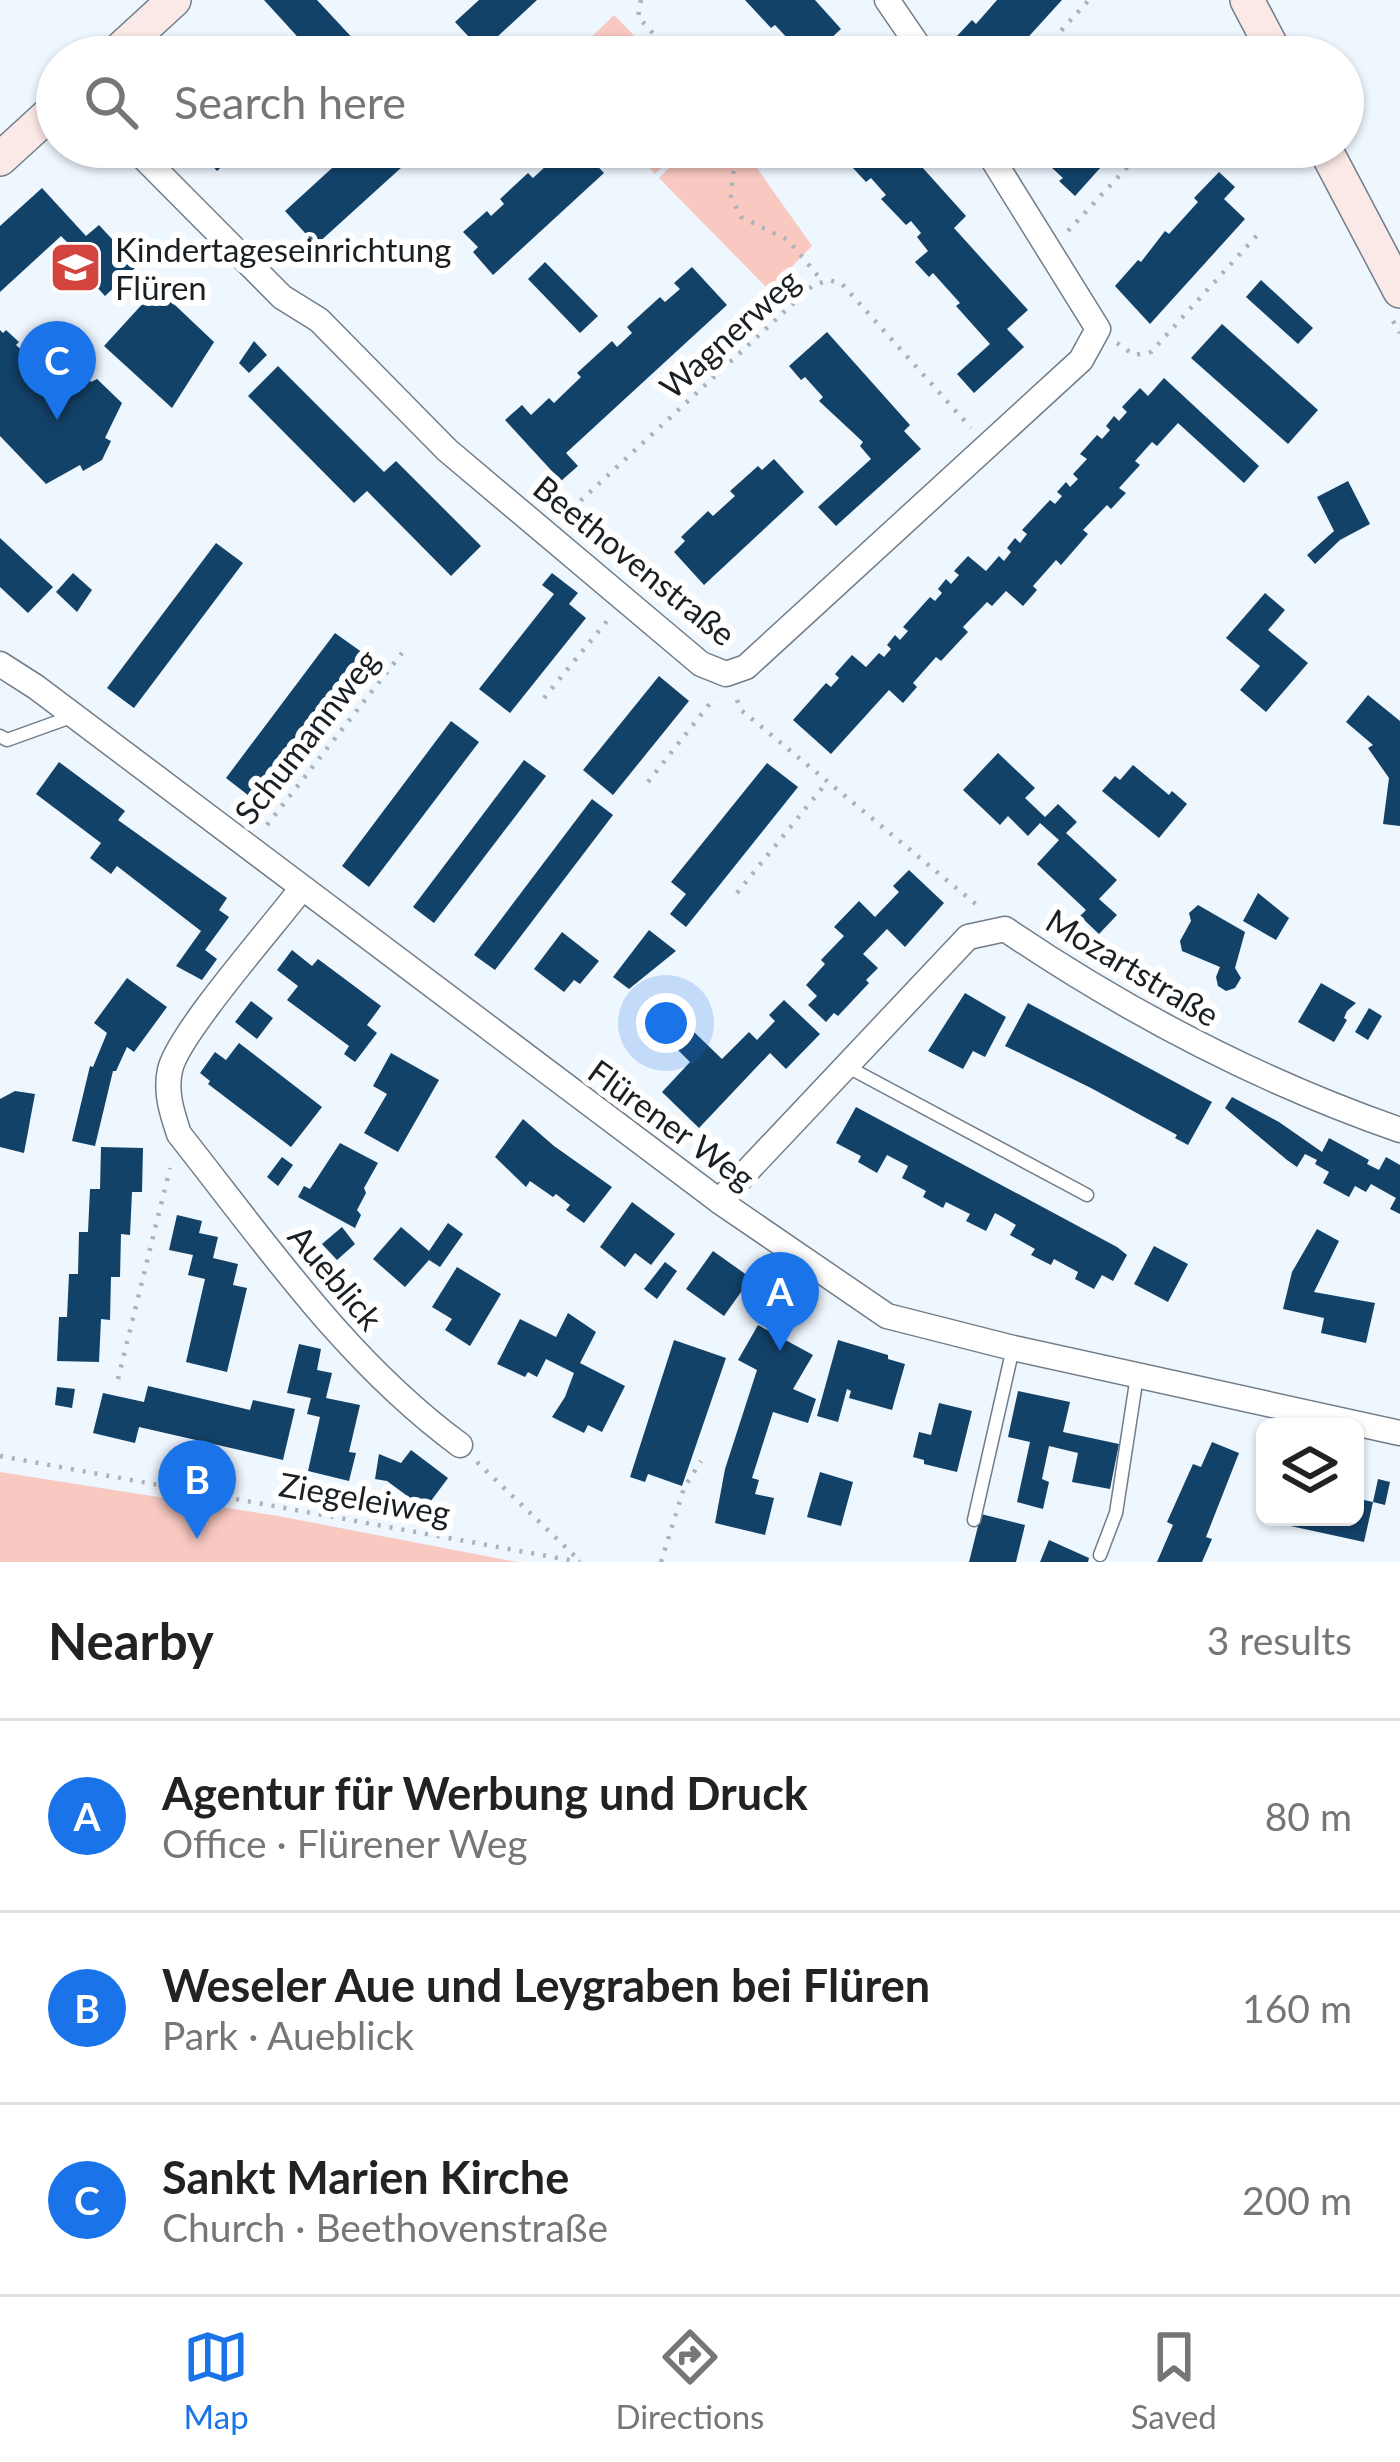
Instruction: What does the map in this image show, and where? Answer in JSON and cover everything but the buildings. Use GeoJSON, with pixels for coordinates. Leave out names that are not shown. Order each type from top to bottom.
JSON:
{"type":"FeatureCollection","features":[{"type":"Feature","properties":{"kind":"street"},"geometry":{"type":"LineString","coordinates":[[135,36],[174,0]]}},
{"type":"Feature","properties":{"kind":"street"},"geometry":{"type":"LineString","coordinates":[[886,0],[911,36]]}},
{"type":"Feature","properties":{"kind":"street"},"geometry":{"type":"LineString","coordinates":[[1247,0],[1266,36]]}},
{"type":"Feature","properties":{"kind":"street"},"geometry":{"type":"LineString","coordinates":[[0,159],[36,126]]}},
{"type":"Feature","properties":{"kind":"street","name":"Beethovenstraße"},"geometry":{"type":"LineString","coordinates":[[154,168],[282,297],[319,320],[447,450],[701,664],[726,674],[746,667],[1082,360],[1098,329]]}},
{"type":"Feature","properties":{"kind":"street"},"geometry":{"type":"LineString","coordinates":[[997,168],[1098,329]]}},
{"type":"Feature","properties":{"kind":"street"},"geometry":{"type":"LineString","coordinates":[[1335,168],[1400,290]]}},
{"type":"Feature","properties":{"kind":"street","name":"Flürener Weg"},"geometry":{"type":"LineString","coordinates":[[0,664],[719,1201],[887,1316],[1400,1432]]}},
{"type":"Feature","properties":{"kind":"street","name":"Aueblick"},"geometry":{"type":"LineString","coordinates":[[302,888],[185,1039],[170,1068],[169,1101],[179,1134],[322,1317],[412,1410],[460,1445]]}},
{"type":"Feature","properties":{"kind":"street","name":"Mozartstraße"},"geometry":{"type":"LineString","coordinates":[[719,1201],[968,937],[1005,929],[1084,982],[1206,1050],[1400,1130]]}},
{"type":"Feature","properties":{"kind":"lane"},"geometry":{"type":"LineString","coordinates":[[0,736],[7,740],[74,716]]}},
{"type":"Feature","properties":{"kind":"lane"},"geometry":{"type":"LineString","coordinates":[[845,1066],[1087,1195]]}},
{"type":"Feature","properties":{"kind":"lane"},"geometry":{"type":"LineString","coordinates":[[974,1520],[1013,1348]]}},
{"type":"Feature","properties":{"kind":"lane"},"geometry":{"type":"LineString","coordinates":[[1100,1555],[1117,1513],[1138,1375]]}},
{"type":"Feature","properties":{"kind":"path"},"geometry":{"type":"LineString","coordinates":[[641,0],[638,16],[656,36]]}},
{"type":"Feature","properties":{"kind":"path"},"geometry":{"type":"LineString","coordinates":[[1056,36],[1089,0]]}},
{"type":"Feature","properties":{"kind":"path"},"geometry":{"type":"LineString","coordinates":[[734,168],[731,196],[741,217],[788,240],[824,282]]}},
{"type":"Feature","properties":{"kind":"path"},"geometry":{"type":"LineString","coordinates":[[1048,253],[1127,168]]}},
{"type":"Feature","properties":{"kind":"path"},"geometry":{"type":"LineString","coordinates":[[1098,329],[1134,355],[1151,352],[1258,233]]}},
{"type":"Feature","properties":{"kind":"path","name":"Wagnerweg"},"geometry":{"type":"LineString","coordinates":[[546,533],[812,286],[824,282],[842,284],[986,446]]}},
{"type":"Feature","properties":{"kind":"path"},"geometry":{"type":"LineString","coordinates":[[544,698],[625,598]]}},
{"type":"Feature","properties":{"kind":"path","name":"Schumannweg"},"geometry":{"type":"LineString","coordinates":[[248,848],[401,653]]}},
{"type":"Feature","properties":{"kind":"path"},"geometry":{"type":"LineString","coordinates":[[648,782],[710,706],[726,674]]}},
{"type":"Feature","properties":{"kind":"path"},"geometry":{"type":"LineString","coordinates":[[726,674],[741,710],[1005,929]]}},
{"type":"Feature","properties":{"kind":"path"},"geometry":{"type":"LineString","coordinates":[[737,893],[827,782]]}},
{"type":"Feature","properties":{"kind":"path"},"geometry":{"type":"LineString","coordinates":[[118,1379],[179,1134]]}},
{"type":"Feature","properties":{"kind":"path"},"geometry":{"type":"LineString","coordinates":[[460,1445],[580,1562]]}},
{"type":"Feature","properties":{"kind":"path","name":"Ziegeleiweg"},"geometry":{"type":"LineString","coordinates":[[0,1456],[580,1562]]}},
{"type":"Feature","properties":{"kind":"path"},"geometry":{"type":"LineString","coordinates":[[661,1562],[684,1489],[701,1461]]}},
{"type":"Feature","properties":{"kind":"shaded area"},"geometry":{"type":"Polygon","coordinates":[[[614,15],[634,36],[592,36],[614,15]]]}},
{"type":"Feature","properties":{"kind":"shaded area"},"geometry":{"type":"Polygon","coordinates":[[[669,168],[757,168],[812,246],[769,290],[659,178],[669,168]]]}},
{"type":"Feature","properties":{"kind":"shaded area"},"geometry":{"type":"Polygon","coordinates":[[[0,1472],[278,1516],[517,1562],[0,1562],[0,1472]]]}},
{"type":"Feature","properties":{"kind":"place","name":"Kindertageseinrichtung Flüren"},"geometry":{"type":"Point","coordinates":[76,268]}},
{"type":"Feature","properties":{"kind":"place","name":"Sankt Marien Kirche"},"geometry":{"type":"Point","coordinates":[57,420]}},
{"type":"Feature","properties":{"kind":"place","name":"Agentur für Werbung und Druck"},"geometry":{"type":"Point","coordinates":[780,1351]}},
{"type":"Feature","properties":{"kind":"place","name":"Weseler Aue und Leygraben bei Flüren"},"geometry":{"type":"Point","coordinates":[197,1539]}}]}
